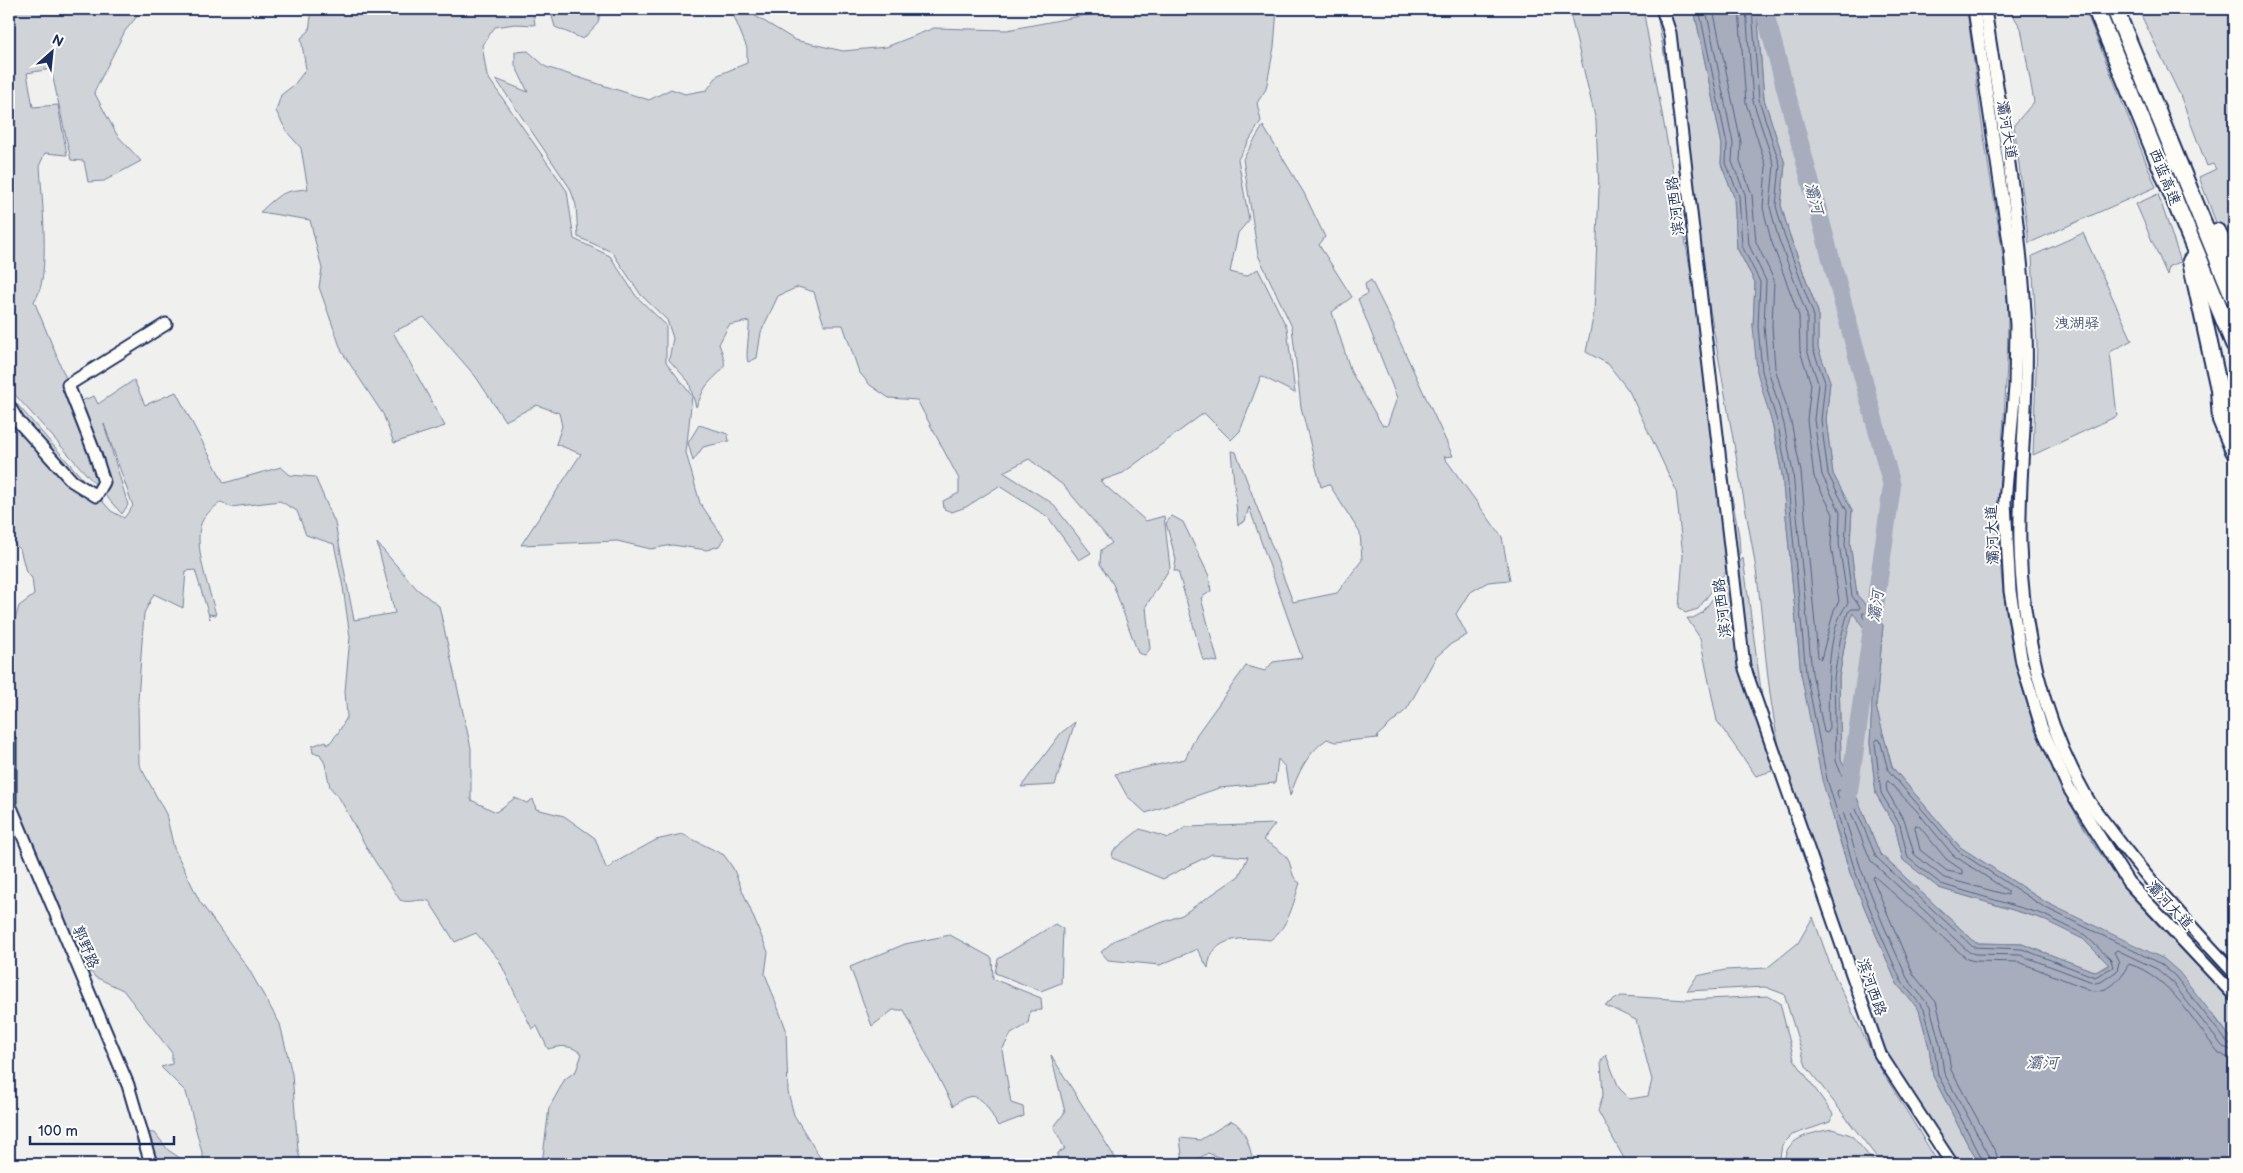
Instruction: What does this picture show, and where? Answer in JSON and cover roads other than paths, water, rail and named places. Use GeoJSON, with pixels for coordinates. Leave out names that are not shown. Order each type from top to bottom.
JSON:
{"type":"FeatureCollection","features":[{"type":"Feature","properties":{"kind":"highway","name":"西蓝高速"},"geometry":{"type":"LineString","coordinates":[[2096,9],[2234,344]]}},
{"type":"Feature","properties":{"kind":"highway","name":"西蓝高速"},"geometry":{"type":"LineString","coordinates":[[2115,9],[2234,298]]}},
{"type":"Feature","properties":{"kind":"highway"},"geometry":{"type":"LineString","coordinates":[[2171,145],[2234,262]]}},
{"type":"Feature","properties":{"kind":"highway"},"geometry":{"type":"LineString","coordinates":[[2153,147],[2193,266],[2219,389],[2221,420],[2234,451]]}},
{"type":"Feature","properties":{"kind":"street","name":"滨河西路"},"geometry":{"type":"LineString","coordinates":[[1662,9],[1670,33],[1744,666],[1880,1054],[1952,1164]]}},
{"type":"Feature","properties":{"kind":"street","name":"灞河大道"},"geometry":{"type":"LineString","coordinates":[[1974,9],[2010,249],[2016,325],[2016,387],[2005,502],[2010,590],[2022,663],[2041,726],[2068,788],[2128,882],[2234,995]]}},
{"type":"Feature","properties":{"kind":"street","name":"灞河大道"},"geometry":{"type":"LineString","coordinates":[[1985,9],[2021,249],[2026,335],[2023,446],[2020,482],[2020,547],[2023,597],[2032,650],[2055,727],[2086,796],[2140,870],[2234,973]]}},
{"type":"Feature","properties":{"kind":"street"},"geometry":{"type":"LineString","coordinates":[[9,406],[18,420],[72,481],[96,496],[104,482],[68,385],[166,324]]}},
{"type":"Feature","properties":{"kind":"street","name":"郭野路"},"geometry":{"type":"LineString","coordinates":[[9,740],[10,805],[128,1085],[151,1164]]}},
{"type":"Feature","properties":{"kind":"water","name":"灞河"},"geometry":{"type":"Polygon","coordinates":[[[1694,9],[1757,9],[1764,99],[1785,164],[1781,205],[1789,234],[1818,312],[1818,348],[1830,381],[1826,420],[1833,474],[1852,510],[1850,543],[1857,595],[1883,625],[1876,707],[1892,767],[1960,847],[2047,903],[2164,959],[2179,972],[2234,1042],[2234,1164],[1981,1164],[1967,1143],[1933,1076],[1929,1047],[1919,1010],[1897,984],[1873,928],[1850,873],[1822,780],[1801,674],[1782,474],[1773,427],[1757,372],[1753,326],[1755,282],[1737,248],[1734,197],[1721,164],[1722,145],[1694,9]],[[1853,613],[1845,642],[1839,678],[1841,759],[1880,854],[1976,943],[2022,944],[2096,972],[2109,965],[2083,939],[2040,918],[1939,888],[1903,860],[1895,826],[1876,794],[1870,743],[1875,643],[1853,613]]]}},
{"type":"Feature","properties":{"kind":"waterway","name":"灞河"},"geometry":{"type":"LineString","coordinates":[[1764,9],[1892,486],[1847,805]]}},
{"type":"Feature","properties":{"kind":"park label","name":"洩湖驿"},"geometry":{"type":"Point","coordinates":[2077,323]}}]}
